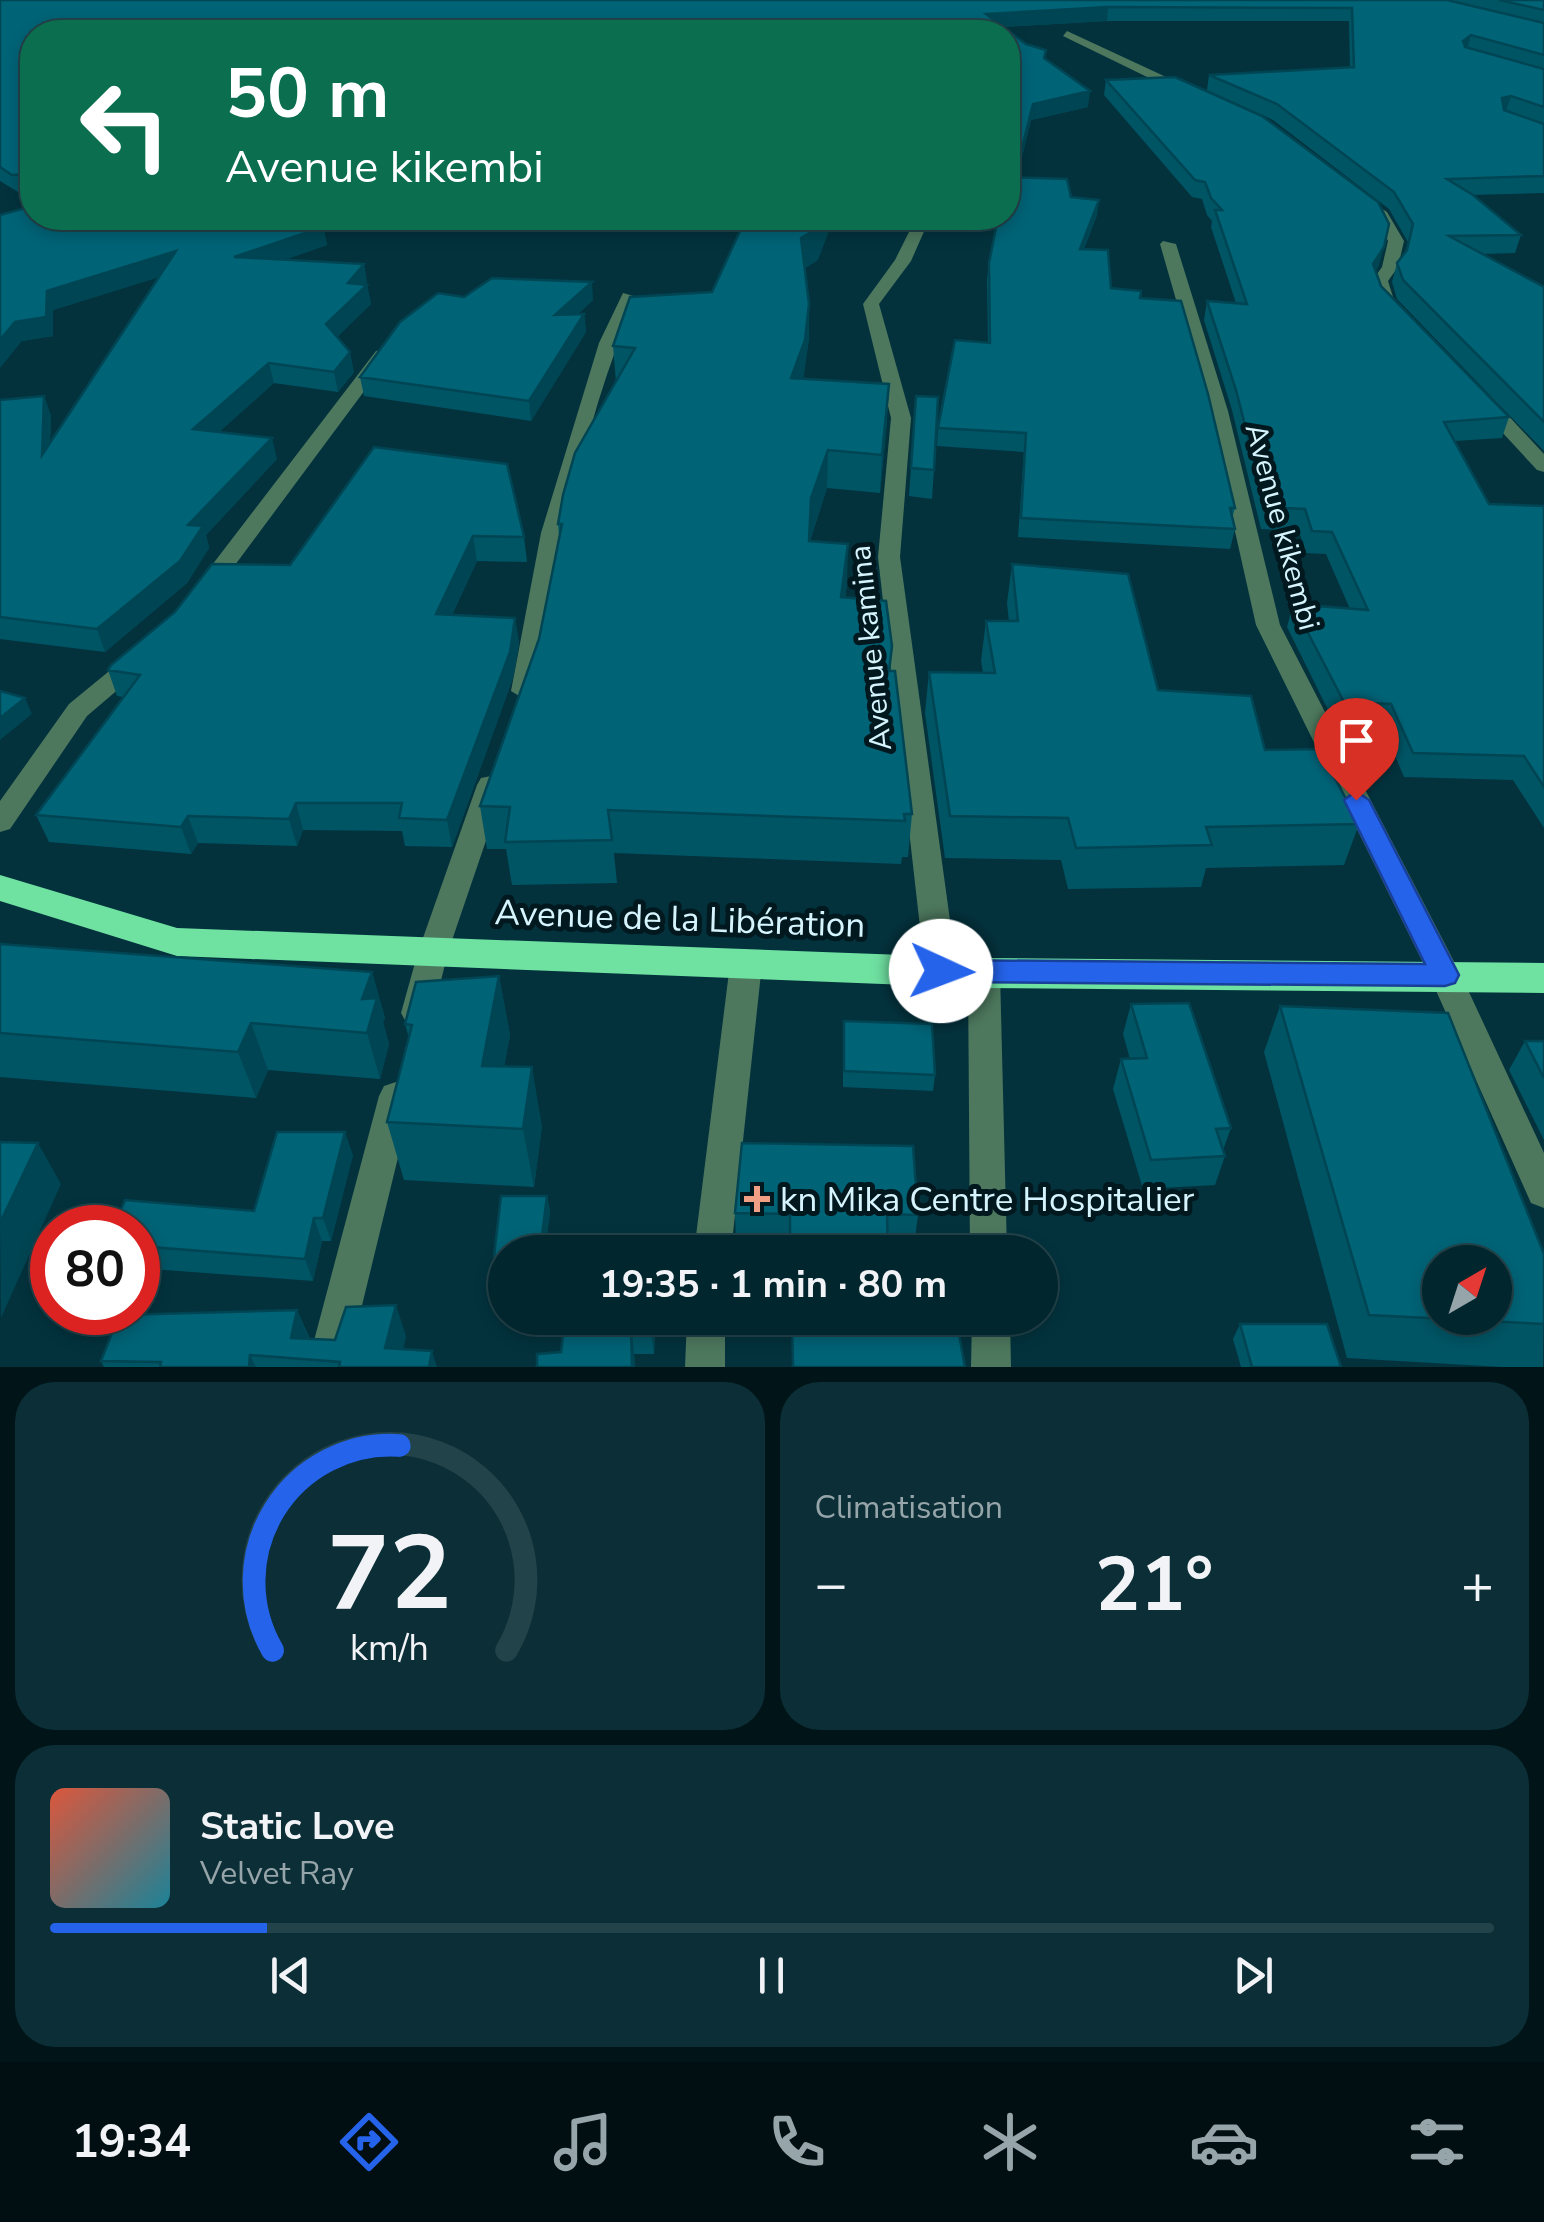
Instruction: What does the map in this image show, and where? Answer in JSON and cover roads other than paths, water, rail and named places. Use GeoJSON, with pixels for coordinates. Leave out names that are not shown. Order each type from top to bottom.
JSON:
{"type":"FeatureCollection","features":[{"type":"Feature","properties":{"kind":"highway","name":"Avenue de la Libération"},"geometry":{"type":"LineString","coordinates":[[0,888],[178,942],[941,971],[1544,978]]}},
{"type":"Feature","properties":{"kind":"street"},"geometry":{"type":"LineString","coordinates":[[1067,34],[1200,97]]}},
{"type":"Feature","properties":{"kind":"street"},"geometry":{"type":"LineString","coordinates":[[1353,193],[1382,215],[1396,241],[1390,267],[1380,281],[1386,302],[1413,328]]}},
{"type":"Feature","properties":{"kind":"street","name":"Avenue kamina"},"geometry":{"type":"LineString","coordinates":[[918,230],[904,261],[870,304],[901,418],[890,557],[941,971]]}},
{"type":"Feature","properties":{"kind":"street","name":"Avenue kikembi"},"geometry":{"type":"LineString","coordinates":[[1168,244],[1218,411],[1268,625],[1445,975],[1544,1192]]}},
{"type":"Feature","properties":{"kind":"street"},"geometry":{"type":"LineString","coordinates":[[516,716],[528,679],[552,532],[608,343],[629,296]]}},
{"type":"Feature","properties":{"kind":"street"},"geometry":{"type":"LineString","coordinates":[[185,615],[393,339]]}},
{"type":"Feature","properties":{"kind":"street"},"geometry":{"type":"LineString","coordinates":[[1466,383],[1544,466]]}},
{"type":"Feature","properties":{"kind":"street"},"geometry":{"type":"LineString","coordinates":[[0,822],[78,710],[160,641]]}},
{"type":"Feature","properties":{"kind":"street"},"geometry":{"type":"LineString","coordinates":[[327,1367],[433,952],[497,770]]}},
{"type":"Feature","properties":{"kind":"street"},"geometry":{"type":"LineString","coordinates":[[714,1235],[746,964]]}},
{"type":"Feature","properties":{"kind":"street"},"geometry":{"type":"LineString","coordinates":[[984,972],[990,1235]]}},
{"type":"Feature","properties":{"kind":"street"},"geometry":{"type":"LineString","coordinates":[[705,1367],[706,1335]]}},
{"type":"Feature","properties":{"kind":"street"},"geometry":{"type":"LineString","coordinates":[[991,1335],[992,1367]]}},
{"type":"Feature","properties":{"kind":"place","name":"kn Mika Centre Hospitalier"},"geometry":{"type":"Point","coordinates":[757,1199]}}]}
